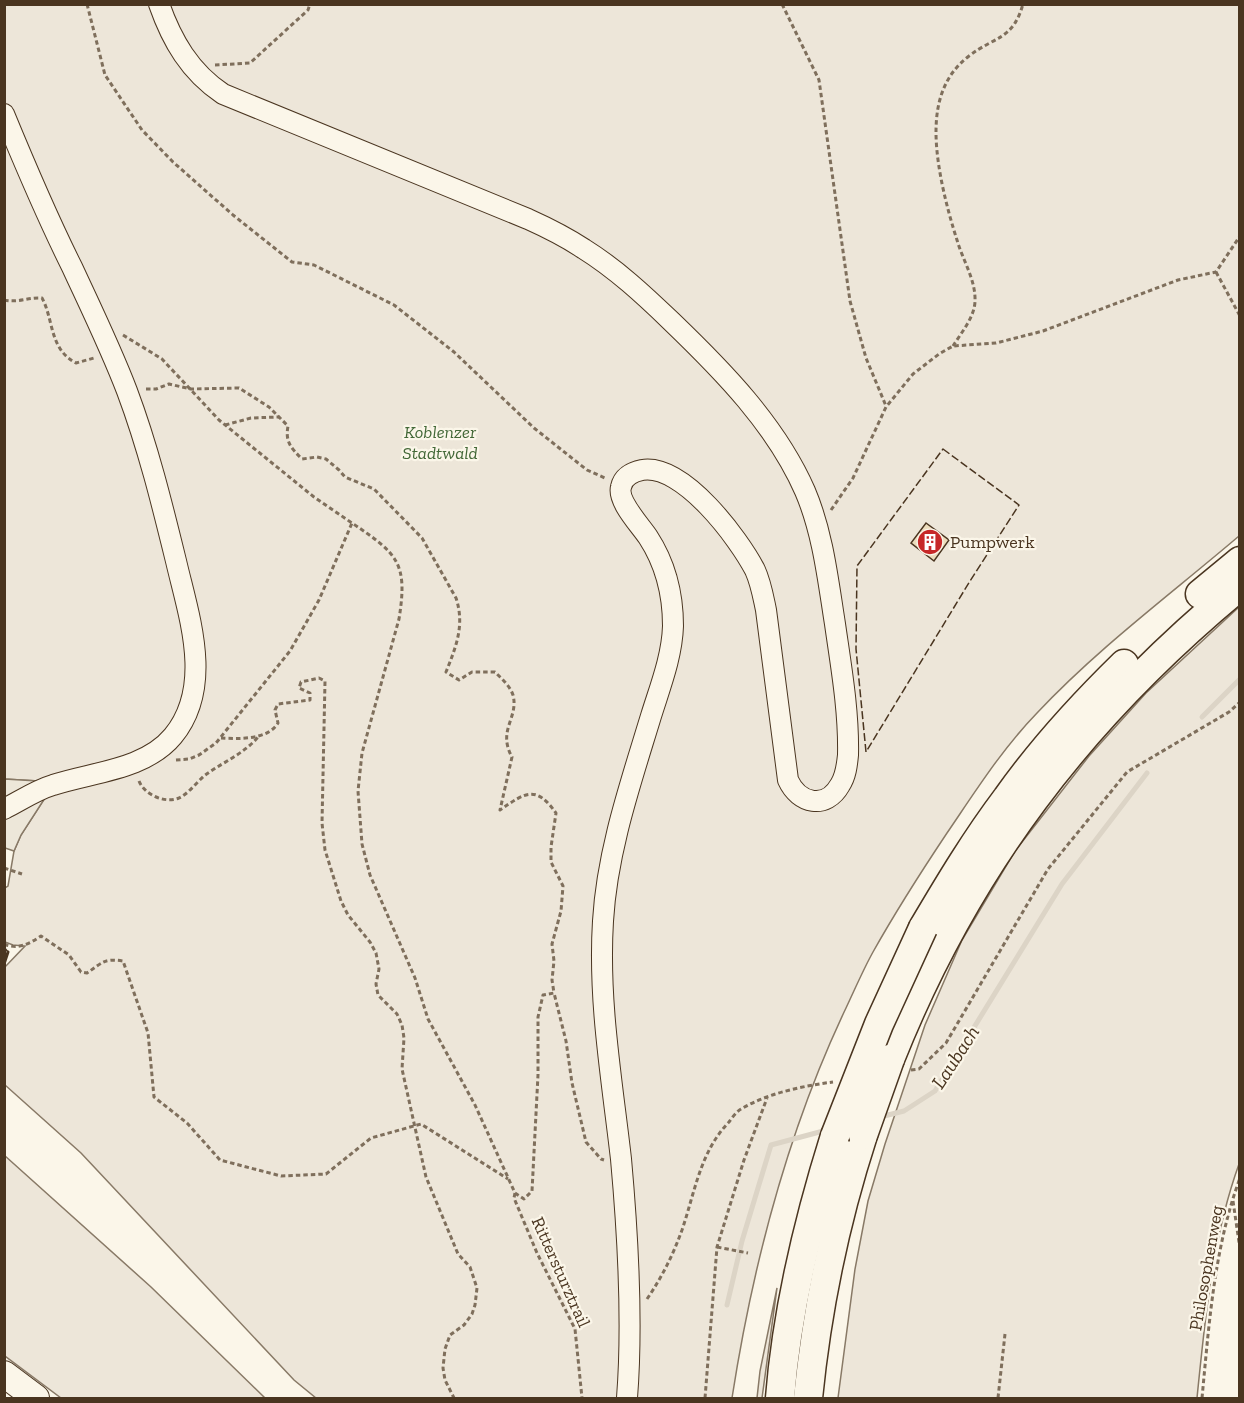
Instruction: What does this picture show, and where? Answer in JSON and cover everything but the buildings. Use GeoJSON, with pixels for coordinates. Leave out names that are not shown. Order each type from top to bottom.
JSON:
{"type":"FeatureCollection","features":[{"type":"Feature","properties":{"kind":"highway"},"geometry":{"type":"LineString","coordinates":[[780,1398],[785,1343],[795,1289],[821,1181],[851,1092],[897,981],[923,928],[984,830],[1062,729],[1157,632],[1239,561]]}},
{"type":"Feature","properties":{"kind":"highway"},"geometry":{"type":"LineString","coordinates":[[808,1398],[817,1322],[834,1231],[862,1135],[915,997],[969,896],[998,848],[1033,799],[1105,711],[1149,666],[1239,586]]}},
{"type":"Feature","properties":{"kind":"highway"},"geometry":{"type":"LineString","coordinates":[[817,1322],[825,1398]]}},
{"type":"Feature","properties":{"kind":"main road"},"geometry":{"type":"LineString","coordinates":[[4,1374],[36,1398]]}},
{"type":"Feature","properties":{"kind":"street"},"geometry":{"type":"LineString","coordinates":[[159,4],[167,27],[184,57],[223,94],[538,224],[580,246],[616,272],[705,353],[748,402],[795,471],[816,522],[843,678],[848,750],[847,766],[840,785],[828,798],[813,801],[799,796],[788,780],[766,609],[760,582],[746,555],[711,508],[668,475],[642,470],[631,473],[621,484],[621,497],[654,547],[663,568],[671,597],[673,624],[669,658],[612,855],[603,920],[604,1006],[621,1161],[629,1327],[627,1398]]}},
{"type":"Feature","properties":{"kind":"street"},"geometry":{"type":"LineString","coordinates":[[4,114],[128,392],[157,484],[195,645],[196,667],[189,704],[174,734],[159,750],[132,762],[52,785],[4,809]]}},
{"type":"Feature","properties":{"kind":"path"},"geometry":{"type":"LineString","coordinates":[[87,4],[105,75],[142,130],[233,215],[292,262],[314,265],[394,305],[454,352],[534,428],[587,470],[621,484]]}},
{"type":"Feature","properties":{"kind":"path"},"geometry":{"type":"LineString","coordinates":[[238,63],[250,63],[308,10],[310,4]]}},
{"type":"Feature","properties":{"kind":"path"},"geometry":{"type":"LineString","coordinates":[[782,4],[819,80],[850,301],[866,358],[886,407]]}},
{"type":"Feature","properties":{"kind":"path"},"geometry":{"type":"LineString","coordinates":[[816,522],[824,519],[844,493],[886,407],[913,374],[953,346],[970,320],[975,303],[973,282],[957,241],[940,172],[936,133],[939,100],[944,84],[969,55],[1013,28],[1023,4]]}},
{"type":"Feature","properties":{"kind":"path"},"geometry":{"type":"LineString","coordinates":[[953,346],[996,343],[1043,331],[1178,280],[1216,272],[1239,236]]}},
{"type":"Feature","properties":{"kind":"path"},"geometry":{"type":"LineString","coordinates":[[1216,272],[1239,316]]}},
{"type":"Feature","properties":{"kind":"path"},"geometry":{"type":"LineString","coordinates":[[4,300],[12,302],[32,297],[42,298],[47,306],[56,342],[68,358],[76,363],[112,352]]}},
{"type":"Feature","properties":{"kind":"path","name":"Rittersturztrail"},"geometry":{"type":"LineString","coordinates":[[102,330],[127,336],[162,359],[225,425],[314,497],[379,541],[397,561],[402,574],[403,597],[399,619],[362,753],[358,791],[362,844],[370,875],[415,978],[433,1029],[475,1105],[515,1193],[514,1198],[537,1253],[575,1329],[582,1398]]}},
{"type":"Feature","properties":{"kind":"path"},"geometry":{"type":"LineString","coordinates":[[128,392],[156,389],[169,384],[191,388],[239,388],[253,395],[288,426],[286,436],[289,447],[303,459],[317,457],[326,459],[345,477],[374,489],[422,538],[456,598],[459,608],[460,632],[446,672],[459,680],[472,672],[495,672],[507,684],[513,696],[513,707],[506,731],[506,746],[512,757],[500,810],[519,798],[536,794],[546,799],[556,813],[551,862],[563,886],[561,911],[552,944],[554,993],[586,1142],[601,1159],[621,1161]]}},
{"type":"Feature","properties":{"kind":"path"},"geometry":{"type":"LineString","coordinates":[[225,425],[251,418],[279,417]]}},
{"type":"Feature","properties":{"kind":"path"},"geometry":{"type":"LineString","coordinates":[[159,750],[167,759],[189,759],[199,755],[221,738],[290,651],[319,600],[352,524]]}},
{"type":"Feature","properties":{"kind":"path"},"geometry":{"type":"LineString","coordinates":[[132,762],[141,787],[148,794],[159,798],[180,798],[204,777],[276,726],[278,719],[275,710],[278,704],[310,700],[310,693],[299,688],[301,682],[318,678],[325,681],[322,823],[325,850],[341,901],[348,915],[376,953],[379,969],[376,984],[378,995],[397,1014],[402,1025],[405,1038],[402,1070],[426,1177],[458,1254],[470,1267],[477,1288],[472,1314],[464,1325],[450,1335],[445,1349],[444,1380],[454,1398]]}},
{"type":"Feature","properties":{"kind":"path"},"geometry":{"type":"LineString","coordinates":[[908,1071],[919,1069],[946,1043],[1048,869],[1127,772],[1228,712],[1239,702]]}},
{"type":"Feature","properties":{"kind":"path"},"geometry":{"type":"LineString","coordinates":[[221,738],[258,737]]}},
{"type":"Feature","properties":{"kind":"path"},"geometry":{"type":"LineString","coordinates":[[4,868],[22,874]]}},
{"type":"Feature","properties":{"kind":"path"},"geometry":{"type":"LineString","coordinates":[[4,944],[15,948],[21,947],[40,936],[69,956],[81,972],[87,973],[110,959],[123,961],[148,1034],[154,1097],[188,1123],[220,1160],[281,1176],[326,1174],[371,1138],[421,1124],[508,1179]]}},
{"type":"Feature","properties":{"kind":"path"},"geometry":{"type":"LineString","coordinates":[[515,1193],[524,1199],[532,1191],[538,1075],[538,1017],[543,995],[554,993]]}},
{"type":"Feature","properties":{"kind":"path"},"geometry":{"type":"LineString","coordinates":[[629,1327],[664,1274],[682,1230],[702,1163],[718,1133],[740,1110],[767,1098],[809,1085],[842,1080]]}},
{"type":"Feature","properties":{"kind":"path"},"geometry":{"type":"LineString","coordinates":[[705,1398],[717,1246],[744,1160],[767,1098]]}},
{"type":"Feature","properties":{"kind":"path","name":"Philosophenweg"},"geometry":{"type":"LineString","coordinates":[[1202,1398],[1211,1294],[1232,1198],[1239,1178]]}},
{"type":"Feature","properties":{"kind":"path"},"geometry":{"type":"LineString","coordinates":[[1232,1198],[1239,1249]]}},
{"type":"Feature","properties":{"kind":"path"},"geometry":{"type":"LineString","coordinates":[[717,1246],[748,1253]]}},
{"type":"Feature","properties":{"kind":"path"},"geometry":{"type":"LineString","coordinates":[[998,1398],[1005,1334]]}},
{"type":"Feature","properties":{"kind":"green space","name":"Koblenzer Stadtwald"},"geometry":{"type":"Polygon","coordinates":[[[5,5],[1239,5],[1239,536],[1085,666],[1024,727],[979,787],[891,922],[866,966],[806,1102],[762,1248],[750,1298],[732,1398],[316,1398],[294,1380],[81,1153],[5,1085],[4,968],[25,946],[5,942],[5,888],[8,886],[14,851],[21,835],[45,798],[38,781],[5,779],[5,5]]]}},
{"type":"Feature","properties":{"kind":"green space"},"geometry":{"type":"Polygon","coordinates":[[[1239,607],[1239,1164],[1216,1250],[1197,1398],[838,1398],[855,1269],[868,1201],[925,1025],[962,940],[1015,851],[1089,756],[1146,693],[1239,607]]]}},
{"type":"Feature","properties":{"kind":"green space"},"geometry":{"type":"Polygon","coordinates":[[[4,1155],[151,1287],[265,1398],[61,1398],[5,1356],[4,1155]]]}},
{"type":"Feature","properties":{"kind":"green space"},"geometry":{"type":"Polygon","coordinates":[[[777,1288],[762,1398],[757,1398],[760,1371],[777,1288]]]}},
{"type":"Feature","properties":{"kind":"shaded area"},"geometry":{"type":"Polygon","coordinates":[[[4,779],[38,781],[45,798],[21,835],[14,851],[5,848],[4,779]]]}},
{"type":"Feature","properties":{"kind":"waterway","name":"Laubach"},"geometry":{"type":"LineString","coordinates":[[1202,717],[1240,679]]}},
{"type":"Feature","properties":{"kind":"waterway","name":"Laubach"},"geometry":{"type":"LineString","coordinates":[[880,1117],[904,1111],[935,1091],[1062,884],[1147,773]]}},
{"type":"Feature","properties":{"kind":"waterway","name":"Laubach"},"geometry":{"type":"LineString","coordinates":[[727,1305],[742,1241],[771,1145],[827,1130]]}},
{"type":"Feature","properties":{"kind":"fence"},"geometry":{"type":"LineString","coordinates":[[943,449],[1019,505],[866,752],[856,649],[857,566],[943,449]]}},
{"type":"Feature","properties":{"kind":"fence"},"geometry":{"type":"LineString","coordinates":[[4,947],[8,952]]}},
{"type":"Feature","properties":{"kind":"wall"},"geometry":{"type":"LineString","coordinates":[[4,964],[8,952]]}},
{"type":"Feature","properties":{"kind":"place","name":"Pumpwerk"},"geometry":{"type":"Point","coordinates":[930,542]}}]}
